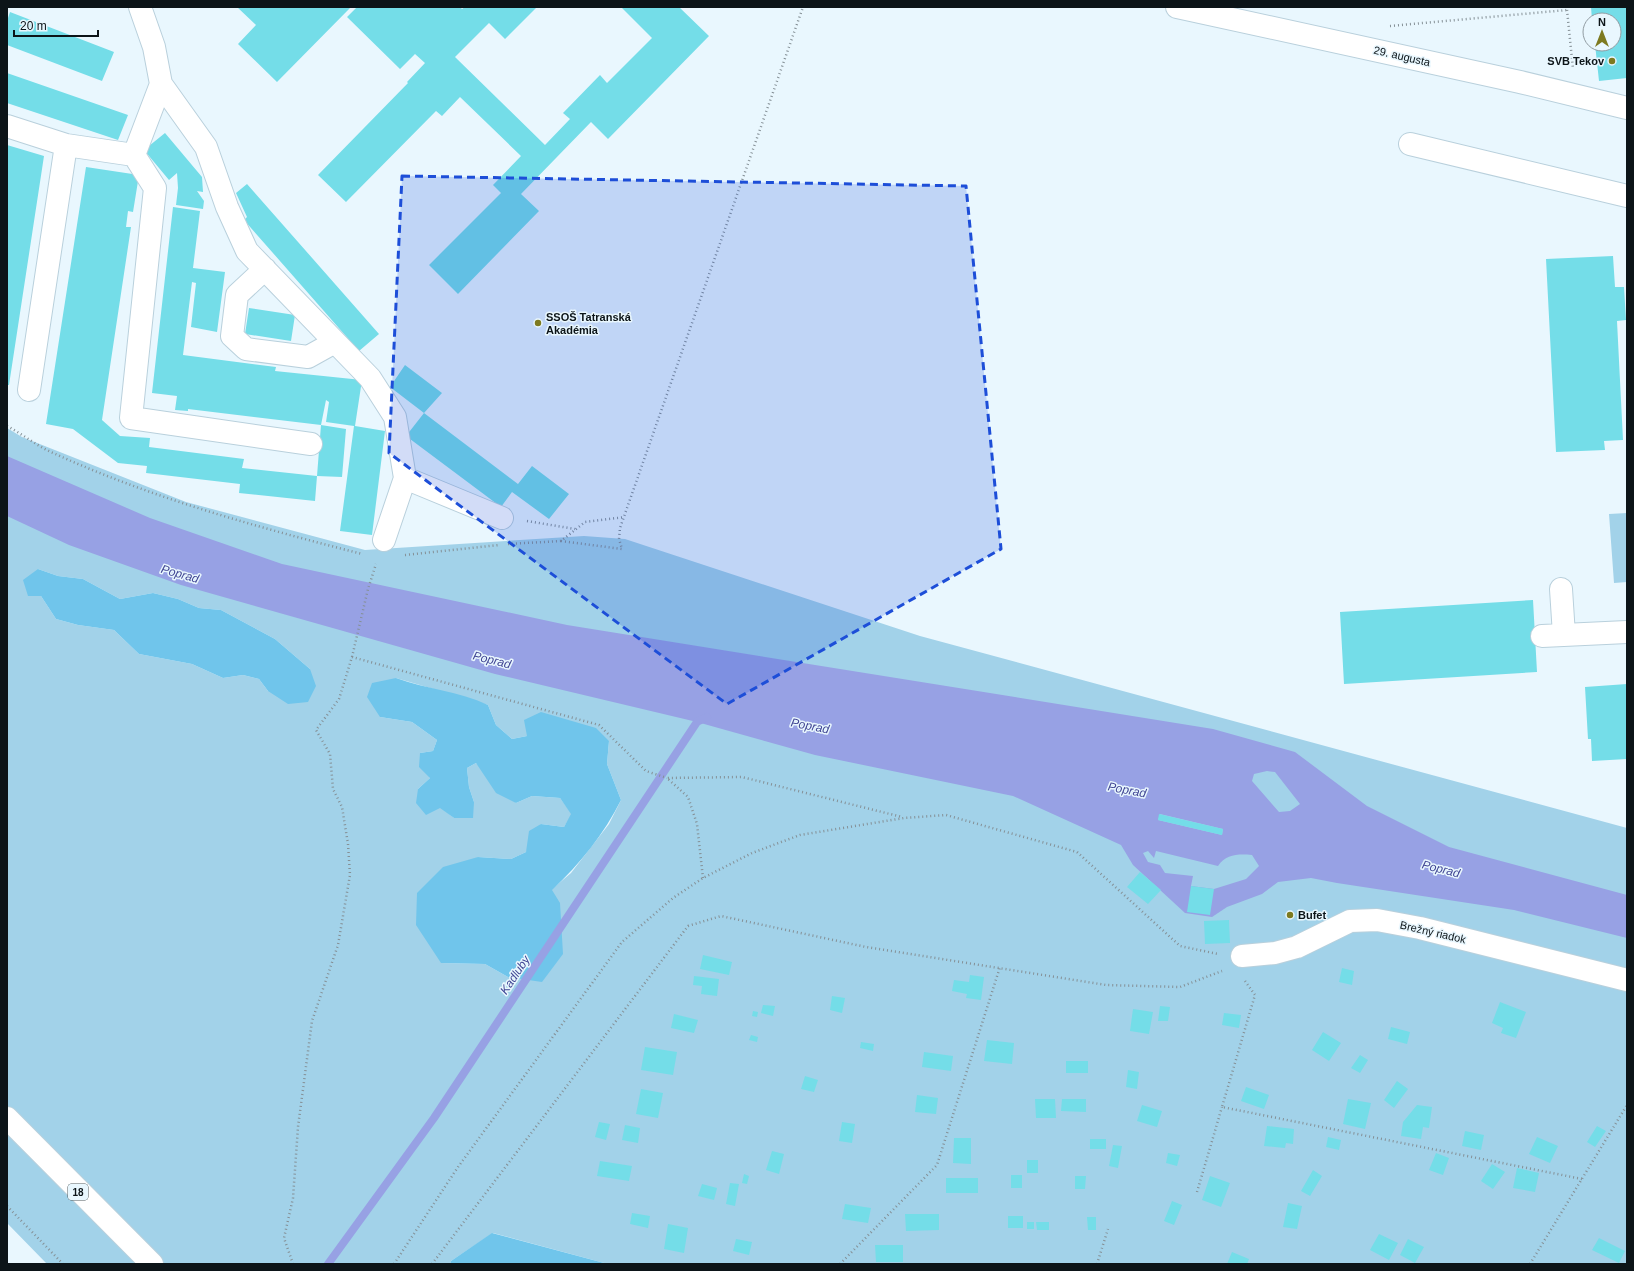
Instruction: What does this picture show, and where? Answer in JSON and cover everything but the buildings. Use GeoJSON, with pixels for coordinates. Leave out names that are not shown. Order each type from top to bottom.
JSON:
{"type":"FeatureCollection","features":[{"type":"Feature","properties":{"kind":"street"},"geometry":{"type":"LineString","coordinates":[[140,7],[154,47],[162,84],[206,147],[227,207],[247,251],[370,378],[395,417],[405,478],[384,540]]}},
{"type":"Feature","properties":{"kind":"street","name":"29. augusta"},"geometry":{"type":"LineString","coordinates":[[1176,7],[1627,108]]}},
{"type":"Feature","properties":{"kind":"street"},"geometry":{"type":"LineString","coordinates":[[134,155],[162,84]]}},
{"type":"Feature","properties":{"kind":"street"},"geometry":{"type":"LineString","coordinates":[[7,126],[66,145],[134,155],[155,188],[131,418],[311,444]]}},
{"type":"Feature","properties":{"kind":"street"},"geometry":{"type":"LineString","coordinates":[[1410,144],[1627,196]]}},
{"type":"Feature","properties":{"kind":"street"},"geometry":{"type":"LineString","coordinates":[[29,390],[66,145]]}},
{"type":"Feature","properties":{"kind":"street"},"geometry":{"type":"LineString","coordinates":[[265,269],[237,295],[232,336],[246,349],[308,357],[335,342]]}},
{"type":"Feature","properties":{"kind":"street"},"geometry":{"type":"LineString","coordinates":[[405,478],[502,518]]}},
{"type":"Feature","properties":{"kind":"street"},"geometry":{"type":"LineString","coordinates":[[1561,589],[1564,635]]}},
{"type":"Feature","properties":{"kind":"street"},"geometry":{"type":"LineString","coordinates":[[1542,636],[1627,632]]}},
{"type":"Feature","properties":{"kind":"street","name":"Brežný riadok"},"geometry":{"type":"LineString","coordinates":[[1237,960],[1275,953],[1297,947],[1350,921],[1378,920],[1420,928],[1627,980]]}},
{"type":"Feature","properties":{"kind":"street","name":"18"},"geometry":{"type":"LineString","coordinates":[[7,1118],[152,1264]]}},
{"type":"Feature","properties":{"kind":"path"},"geometry":{"type":"LineString","coordinates":[[561,541],[622,549],[619,539],[620,528],[803,7]]}},
{"type":"Feature","properties":{"kind":"path"},"geometry":{"type":"LineString","coordinates":[[1389,26],[1567,8],[1575,96]]}},
{"type":"Feature","properties":{"kind":"path"},"geometry":{"type":"LineString","coordinates":[[7,426],[50,451],[156,495],[246,522],[364,554]]}},
{"type":"Feature","properties":{"kind":"path"},"geometry":{"type":"LineString","coordinates":[[502,518],[576,529]]}},
{"type":"Feature","properties":{"kind":"path"},"geometry":{"type":"LineString","coordinates":[[293,1264],[284,1238],[293,1198],[298,1127],[312,1021],[338,945],[350,875],[348,844],[342,807],[334,789],[330,754],[316,730],[339,699],[352,657],[368,589]]}},
{"type":"Feature","properties":{"kind":"path"},"geometry":{"type":"LineString","coordinates":[[352,657],[599,726],[646,771],[667,778],[742,777],[904,818]]}},
{"type":"Feature","properties":{"kind":"path"},"geometry":{"type":"LineString","coordinates":[[667,778],[688,797],[697,824],[703,878]]}},
{"type":"Feature","properties":{"kind":"path"},"geometry":{"type":"LineString","coordinates":[[394,1264],[458,1167],[622,942],[672,898],[703,878],[752,853],[800,835],[904,818],[946,815],[1077,852],[1180,946],[1237,960],[1255,995],[1198,1192]]}},
{"type":"Feature","properties":{"kind":"path"},"geometry":{"type":"LineString","coordinates":[[432,1264],[688,926],[721,916],[866,947],[1000,967],[1106,985],[1180,987],[1219,974],[1237,960]]}},
{"type":"Feature","properties":{"kind":"path"},"geometry":{"type":"LineString","coordinates":[[840,1264],[936,1165],[1000,967]]}},
{"type":"Feature","properties":{"kind":"path"},"geometry":{"type":"LineString","coordinates":[[1530,1264],[1627,1105]]}},
{"type":"Feature","properties":{"kind":"path"},"geometry":{"type":"LineString","coordinates":[[1222,1107],[1582,1179]]}},
{"type":"Feature","properties":{"kind":"path"},"geometry":{"type":"LineString","coordinates":[[7,1206],[63,1264]]}},
{"type":"Feature","properties":{"kind":"path"},"geometry":{"type":"LineString","coordinates":[[1097,1264],[1108,1229]]}},
{"type":"Feature","properties":{"kind":"highlighted area"},"geometry":{"type":"Polygon","coordinates":[[[402,176],[966,186],[1001,549],[727,704],[389,453],[402,176]]]}},
{"type":"Feature","properties":{"kind":"shaded area"},"geometry":{"type":"Polygon","coordinates":[[[7,428],[22,437],[186,502],[365,550],[584,536],[625,539],[920,636],[1627,828],[1627,1264],[608,1264],[493,1233],[451,1261],[450,1264],[47,1264],[7,1223],[7,428]],[[38,569],[41,596],[56,619],[78,625],[114,630],[139,654],[192,664],[223,678],[243,675],[259,679],[268,691],[310,669],[275,639],[221,610],[199,608],[178,599],[153,593],[120,599],[83,579],[58,576],[38,569]],[[396,678],[380,717],[412,722],[437,740],[433,751],[420,753],[430,778],[418,789],[454,818],[474,802],[469,787],[467,768],[476,763],[516,803],[532,796],[560,798],[572,814],[564,827],[541,824],[526,852],[511,859],[478,857],[441,963],[485,964],[508,977],[551,890],[571,873],[609,824],[621,800],[607,764],[609,741],[527,736],[512,739],[496,725],[488,705],[396,678]]]}},
{"type":"Feature","properties":{"kind":"shaded area"},"geometry":{"type":"Polygon","coordinates":[[[1627,513],[1627,582],[1614,583],[1609,514],[1627,513]]]}},
{"type":"Feature","properties":{"kind":"shaded area"},"geometry":{"type":"Polygon","coordinates":[[[38,569],[58,576],[83,579],[120,599],[153,593],[178,599],[199,608],[221,610],[275,639],[310,669],[316,686],[308,702],[288,704],[268,691],[259,679],[243,675],[223,678],[192,664],[139,654],[114,630],[78,625],[56,619],[41,596],[28,596],[23,580],[38,569]]]}},
{"type":"Feature","properties":{"kind":"shaded area"},"geometry":{"type":"Polygon","coordinates":[[[396,678],[466,696],[488,705],[496,725],[512,739],[527,736],[524,720],[541,712],[596,728],[609,741],[607,764],[621,800],[607,825],[591,848],[552,890],[560,903],[563,954],[542,982],[508,977],[485,964],[441,963],[416,925],[417,893],[443,867],[478,857],[511,859],[526,852],[529,831],[541,824],[564,827],[571,814],[560,798],[532,796],[516,803],[496,793],[476,763],[467,768],[469,787],[474,802],[473,818],[454,818],[440,808],[426,815],[416,803],[418,789],[430,778],[419,767],[420,753],[433,751],[437,740],[412,722],[380,717],[367,697],[372,683],[396,678]]]}},
{"type":"Feature","properties":{"kind":"shaded area"},"geometry":{"type":"Polygon","coordinates":[[[492,1233],[608,1264],[450,1264],[451,1261],[492,1233]]]}},
{"type":"Feature","properties":{"kind":"water","name":"Poprad"},"geometry":{"type":"Polygon","coordinates":[[[7,456],[150,518],[282,564],[567,625],[1213,729],[1295,752],[1367,806],[1449,847],[1627,895],[1627,938],[1514,910],[1311,878],[1278,882],[1262,894],[1227,907],[1212,917],[1185,913],[1133,865],[1121,845],[1013,796],[815,755],[697,722],[495,674],[181,585],[69,545],[7,516],[7,456]],[[1267,771],[1254,774],[1252,781],[1279,812],[1290,811],[1300,804],[1275,772],[1267,771]],[[1160,814],[1158,820],[1222,835],[1223,829],[1160,814]],[[1148,851],[1143,853],[1148,862],[1160,865],[1165,873],[1193,876],[1191,886],[1214,889],[1246,879],[1259,866],[1252,855],[1229,857],[1218,866],[1156,851],[1154,858],[1148,851]]]}},
{"type":"Feature","properties":{"kind":"waterway","name":"Kadluby"},"geometry":{"type":"LineString","coordinates":[[328,1264],[434,1118],[697,722],[707,717]]}},
{"type":"Feature","properties":{"kind":"place","name":"SVB Tekov"},"geometry":{"type":"Point","coordinates":[1612,61]}},
{"type":"Feature","properties":{"kind":"place","name":"SSOŠ Tatranská Akadémia"},"geometry":{"type":"Point","coordinates":[538,323]}},
{"type":"Feature","properties":{"kind":"place","name":"Bufet"},"geometry":{"type":"Point","coordinates":[1290,915]}}]}
